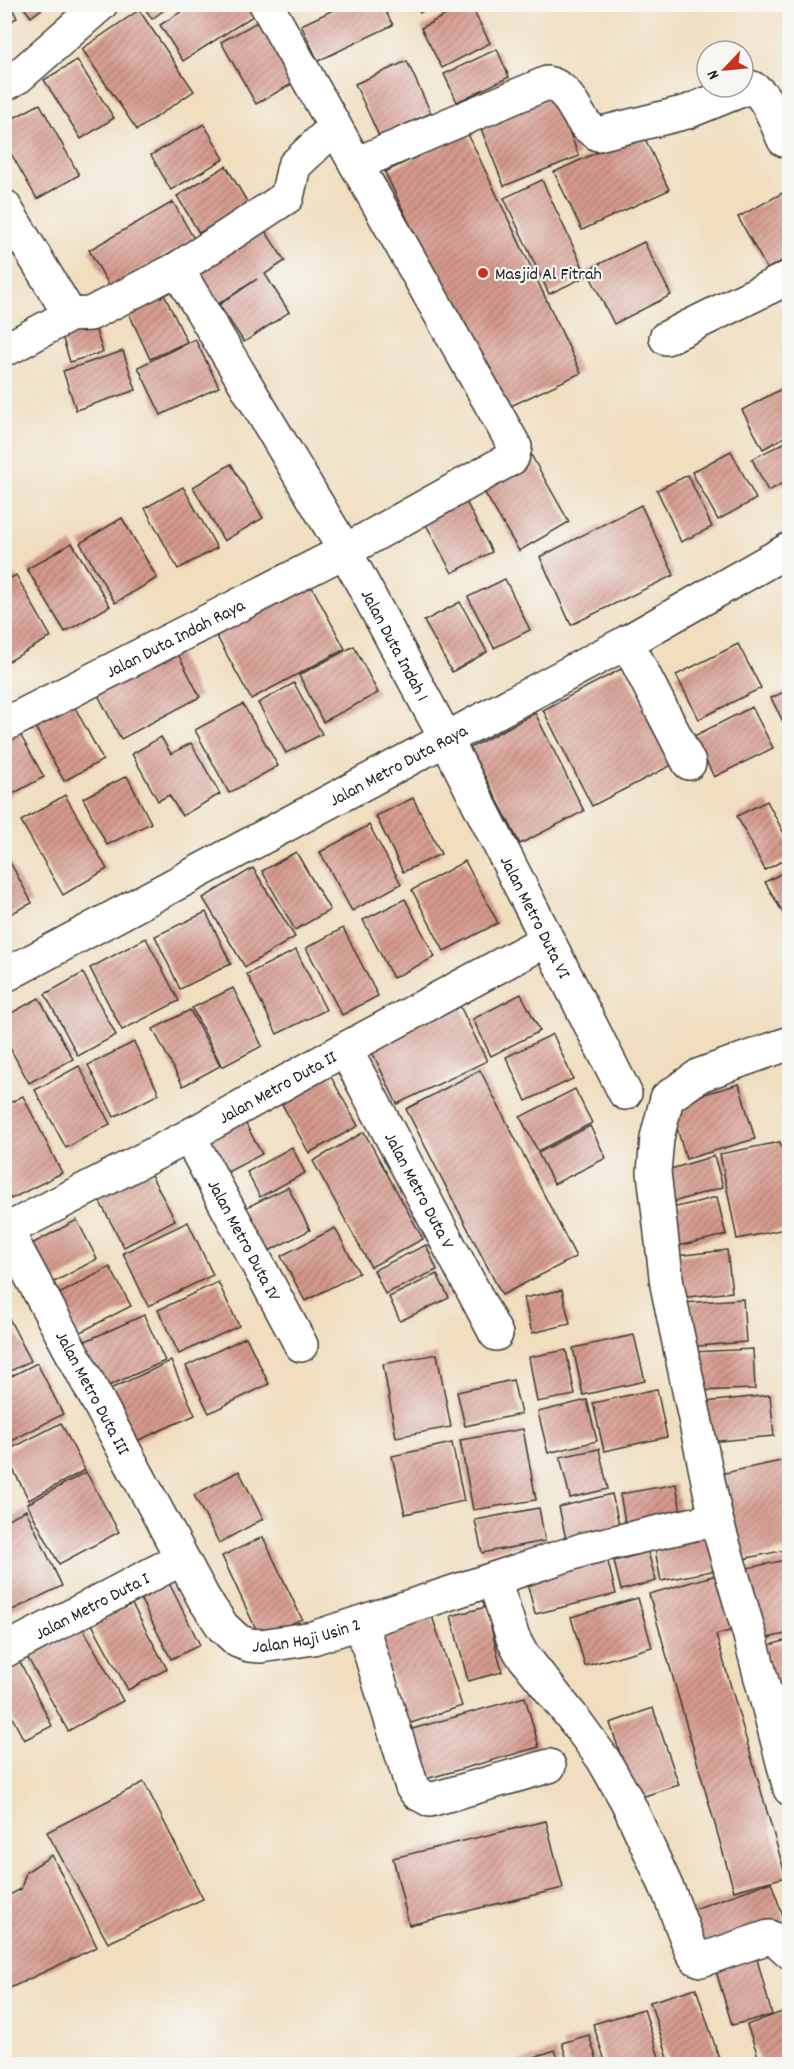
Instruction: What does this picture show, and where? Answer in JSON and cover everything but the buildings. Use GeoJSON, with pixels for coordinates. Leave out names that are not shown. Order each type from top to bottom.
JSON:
{"type":"FeatureCollection","features":[{"type":"Feature","properties":{"kind":"street"},"geometry":{"type":"LineString","coordinates":[[4,85],[19,76],[101,4]]}},
{"type":"Feature","properties":{"kind":"street","name":"Jalan Duta Indah Raya"},"geometry":{"type":"LineString","coordinates":[[4,725],[345,551],[512,458],[515,447],[266,4]]}},
{"type":"Feature","properties":{"kind":"street"},"geometry":{"type":"LineString","coordinates":[[356,164],[547,83],[555,84],[562,89],[587,126],[598,134],[687,112],[749,87],[757,89],[764,98],[784,140]]}},
{"type":"Feature","properties":{"kind":"street"},"geometry":{"type":"LineString","coordinates":[[11,347],[70,315],[90,314],[177,269],[287,197],[294,166],[335,127]]}},
{"type":"Feature","properties":{"kind":"street"},"geometry":{"type":"LineString","coordinates":[[4,206],[70,315]]}},
{"type":"Feature","properties":{"kind":"street","name":"Jalan Duta Indah 1"},"geometry":{"type":"LineString","coordinates":[[177,269],[345,551],[446,739]]}},
{"type":"Feature","properties":{"kind":"street"},"geometry":{"type":"LineString","coordinates":[[666,338],[789,277]]}},
{"type":"Feature","properties":{"kind":"street","name":"Jalan Metro Duta Raya"},"geometry":{"type":"LineString","coordinates":[[4,976],[627,642],[789,549]]}},
{"type":"Feature","properties":{"kind":"street"},"geometry":{"type":"LineString","coordinates":[[627,642],[689,763]]}},
{"type":"Feature","properties":{"kind":"street","name":"Jalan Metro Duta VI"},"geometry":{"type":"LineString","coordinates":[[446,739],[625,1093]]}},
{"type":"Feature","properties":{"kind":"street","name":"Jalan Metro Duta II"},"geometry":{"type":"LineString","coordinates":[[6,1228],[189,1136],[547,940]]}},
{"type":"Feature","properties":{"kind":"street"},"geometry":{"type":"LineString","coordinates":[[789,1043],[700,1075],[667,1098],[657,1138],[654,1172],[667,1286],[716,1519],[750,1636],[789,1789]]}},
{"type":"Feature","properties":{"kind":"street","name":"Jalan Metro Duta V"},"geometry":{"type":"LineString","coordinates":[[345,1049],[496,1334]]}},
{"type":"Feature","properties":{"kind":"street","name":"Jalan Metro Duta IV"},"geometry":{"type":"LineString","coordinates":[[189,1136],[302,1345]]}},
{"type":"Feature","properties":{"kind":"street","name":"Jalan Metro Duta III"},"geometry":{"type":"LineString","coordinates":[[6,1228],[181,1559]]}},
{"type":"Feature","properties":{"kind":"street","name":"Jalan Haji Usin 2"},"geometry":{"type":"LineString","coordinates":[[181,1559],[223,1627],[238,1641],[261,1646],[313,1638],[402,1611],[585,1549],[716,1519]]}},
{"type":"Feature","properties":{"kind":"street","name":"Jalan Metro Duta I"},"geometry":{"type":"LineString","coordinates":[[4,1652],[181,1559]]}},
{"type":"Feature","properties":{"kind":"street"},"geometry":{"type":"LineString","coordinates":[[494,1580],[513,1638],[521,1653],[583,1731],[603,1759],[627,1801],[696,1958],[701,1960],[769,1936],[789,1952]]}},
{"type":"Feature","properties":{"kind":"street"},"geometry":{"type":"LineString","coordinates":[[361,1623],[412,1787],[417,1793],[430,1800],[549,1766]]}},
{"type":"Feature","properties":{"kind":"place","name":"Masjid Al Fitrah"},"geometry":{"type":"Point","coordinates":[483,273]}}]}
